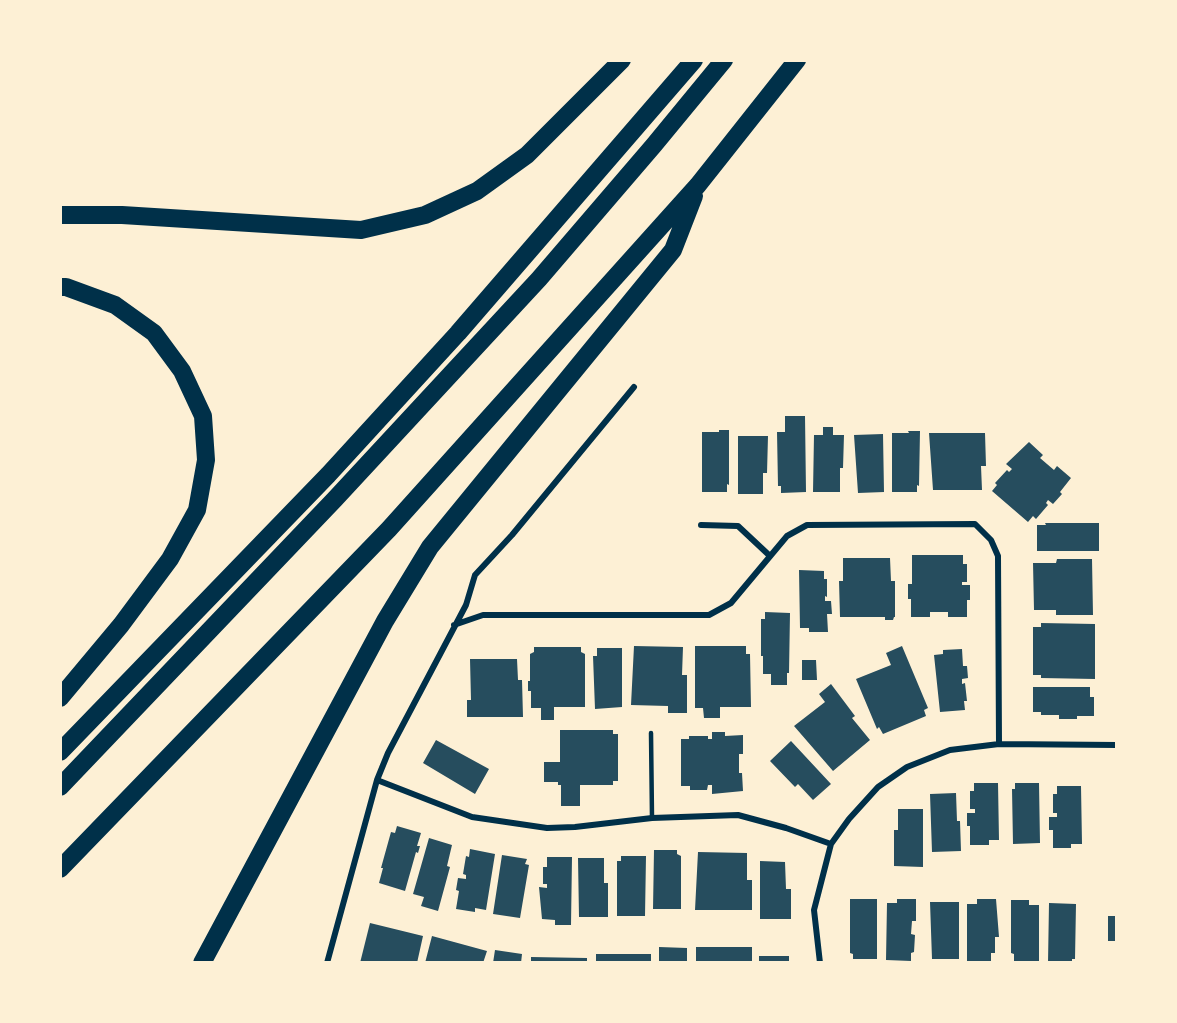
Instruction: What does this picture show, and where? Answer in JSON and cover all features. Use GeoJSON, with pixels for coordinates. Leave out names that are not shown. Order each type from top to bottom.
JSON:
{"type":"FeatureCollection","features":[{"type":"Feature","properties":{"kind":"highway"},"geometry":{"type":"LineString","coordinates":[[60,215],[122,215],[361,230],[424,215],[477,191],[527,155],[622,60]]}},
{"type":"Feature","properties":{"kind":"highway"},"geometry":{"type":"LineString","coordinates":[[60,752],[328,475],[473,316],[694,60]]}},
{"type":"Feature","properties":{"kind":"highway"},"geometry":{"type":"LineString","coordinates":[[60,787],[335,499],[539,279],[724,60]]}},
{"type":"Feature","properties":{"kind":"highway"},"geometry":{"type":"LineString","coordinates":[[60,869],[389,529],[698,185],[797,60]]}},
{"type":"Feature","properties":{"kind":"highway"},"geometry":{"type":"LineString","coordinates":[[202,963],[385,621],[430,548],[672,250],[698,185]]}},
{"type":"Feature","properties":{"kind":"highway"},"geometry":{"type":"LineString","coordinates":[[60,287],[115,304],[154,333],[182,370],[203,416],[206,460],[197,510],[170,559],[121,625],[60,698]]}},
{"type":"Feature","properties":{"kind":"street"},"geometry":{"type":"LineString","coordinates":[[327,963],[377,780],[388,753],[466,605],[475,575],[512,536],[634,387]]}},
{"type":"Feature","properties":{"kind":"street"},"geometry":{"type":"LineString","coordinates":[[454,626],[483,615],[709,615],[731,603],[787,536],[807,525],[975,524],[991,540],[998,556],[999,744]]}},
{"type":"Feature","properties":{"kind":"street"},"geometry":{"type":"LineString","coordinates":[[701,525],[738,526],[770,556]]}},
{"type":"Feature","properties":{"kind":"street"},"geometry":{"type":"LineString","coordinates":[[819,963],[814,910],[831,844],[849,819],[878,787],[907,767],[950,750],[999,744],[1117,745]]}},
{"type":"Feature","properties":{"kind":"street"},"geometry":{"type":"LineString","coordinates":[[377,780],[472,817],[547,828],[575,828],[652,818],[738,815],[786,828],[831,844]]}},
{"type":"Feature","properties":{"kind":"lane"},"geometry":{"type":"LineString","coordinates":[[651,733],[652,818]]}},
{"type":"Feature","properties":{"kind":"building"},"geometry":{"type":"Polygon","coordinates":[[[785,416],[805,416],[806,492],[781,493],[781,486],[778,486],[777,432],[785,432],[785,416]]]}},
{"type":"Feature","properties":{"kind":"building"},"geometry":{"type":"Polygon","coordinates":[[[823,427],[833,427],[833,435],[844,435],[840,492],[813,492],[814,435],[823,435],[823,427]]]}},
{"type":"Feature","properties":{"kind":"building"},"geometry":{"type":"Polygon","coordinates":[[[719,430],[729,430],[729,485],[727,484],[727,492],[702,492],[702,432],[719,432],[719,430]]]}},
{"type":"Feature","properties":{"kind":"building"},"geometry":{"type":"Polygon","coordinates":[[[908,431],[920,431],[919,486],[917,485],[917,492],[892,492],[892,433],[909,433],[908,431]]]}},
{"type":"Feature","properties":{"kind":"building"},"geometry":{"type":"Polygon","coordinates":[[[929,433],[985,433],[986,466],[981,466],[982,490],[933,490],[929,433]]]}},
{"type":"Feature","properties":{"kind":"building"},"geometry":{"type":"Polygon","coordinates":[[[883,434],[884,492],[858,493],[854,435],[883,434]]]}},
{"type":"Feature","properties":{"kind":"building"},"geometry":{"type":"Polygon","coordinates":[[[738,436],[768,436],[767,473],[763,473],[763,494],[738,494],[738,436]]]}},
{"type":"Feature","properties":{"kind":"building"},"geometry":{"type":"Polygon","coordinates":[[[1029,442],[1043,455],[1040,458],[1054,470],[1057,466],[1071,478],[1053,504],[1048,500],[1046,503],[1048,505],[1036,519],[1033,516],[1028,522],[992,491],[997,485],[995,483],[1007,470],[1009,472],[1012,469],[1006,464],[1029,442]]]}},
{"type":"Feature","properties":{"kind":"building"},"geometry":{"type":"Polygon","coordinates":[[[1045,523],[1099,523],[1099,551],[1037,551],[1037,525],[1046,525],[1045,523]]]}},
{"type":"Feature","properties":{"kind":"building"},"geometry":{"type":"Polygon","coordinates":[[[912,555],[963,555],[963,564],[967,564],[967,582],[962,582],[962,585],[970,585],[967,617],[948,617],[948,612],[930,612],[930,617],[911,617],[908,584],[912,584],[912,555]]]}},
{"type":"Feature","properties":{"kind":"building"},"geometry":{"type":"Polygon","coordinates":[[[843,558],[890,558],[891,581],[895,581],[895,617],[893,620],[885,620],[885,617],[840,617],[839,581],[843,581],[843,558]]]}},
{"type":"Feature","properties":{"kind":"building"},"geometry":{"type":"Polygon","coordinates":[[[1057,559],[1092,559],[1093,615],[1056,615],[1056,610],[1034,610],[1033,563],[1056,563],[1057,559]]]}},
{"type":"Feature","properties":{"kind":"building"},"geometry":{"type":"Polygon","coordinates":[[[799,570],[824,571],[824,579],[827,579],[825,601],[831,601],[832,614],[827,614],[828,632],[809,632],[809,628],[800,628],[799,570]]]}},
{"type":"Feature","properties":{"kind":"building"},"geometry":{"type":"Polygon","coordinates":[[[765,612],[790,613],[787,685],[771,685],[771,674],[763,674],[761,619],[765,619],[765,612]]]}},
{"type":"Feature","properties":{"kind":"building"},"geometry":{"type":"Polygon","coordinates":[[[1041,623],[1095,624],[1095,679],[1041,678],[1041,675],[1033,675],[1033,627],[1041,627],[1041,623]]]}},
{"type":"Feature","properties":{"kind":"building"},"geometry":{"type":"Polygon","coordinates":[[[634,646],[683,647],[682,675],[687,675],[687,713],[668,713],[668,706],[631,705],[634,646]]]}},
{"type":"Feature","properties":{"kind":"building"},"geometry":{"type":"Polygon","coordinates":[[[695,646],[746,646],[746,654],[750,654],[751,707],[720,707],[720,718],[704,718],[703,708],[695,708],[695,646]]]}},
{"type":"Feature","properties":{"kind":"building"},"geometry":{"type":"Polygon","coordinates":[[[902,646],[928,708],[924,710],[926,716],[883,734],[879,727],[877,729],[856,679],[891,665],[886,653],[902,646]]]}},
{"type":"Feature","properties":{"kind":"building"},"geometry":{"type":"Polygon","coordinates":[[[534,647],[581,647],[581,652],[585,654],[585,707],[554,707],[554,720],[541,720],[541,708],[531,708],[531,691],[528,691],[530,654],[534,652],[534,647]]]}},
{"type":"Feature","properties":{"kind":"building"},"geometry":{"type":"Polygon","coordinates":[[[597,648],[622,648],[622,707],[595,709],[593,656],[597,656],[597,648]]]}},
{"type":"Feature","properties":{"kind":"building"},"geometry":{"type":"Polygon","coordinates":[[[962,649],[963,666],[967,666],[968,678],[962,679],[962,684],[965,683],[967,701],[964,701],[965,710],[940,712],[934,655],[943,654],[943,650],[962,649]]]}},
{"type":"Feature","properties":{"kind":"building"},"geometry":{"type":"Polygon","coordinates":[[[470,659],[517,659],[518,680],[522,680],[523,717],[467,717],[467,700],[471,700],[470,659]]]}},
{"type":"Feature","properties":{"kind":"building"},"geometry":{"type":"Polygon","coordinates":[[[802,660],[816,660],[817,680],[802,680],[802,660]]]}},
{"type":"Feature","properties":{"kind":"building"},"geometry":{"type":"Polygon","coordinates":[[[831,684],[855,716],[852,718],[870,740],[833,771],[794,726],[825,702],[819,694],[831,684]]]}},
{"type":"Feature","properties":{"kind":"building"},"geometry":{"type":"Polygon","coordinates":[[[1033,687],[1090,687],[1090,697],[1094,697],[1094,716],[1059,719],[1059,715],[1041,715],[1041,712],[1033,712],[1033,687]]]}},
{"type":"Feature","properties":{"kind":"building"},"geometry":{"type":"Polygon","coordinates":[[[560,730],[613,730],[613,734],[618,734],[618,781],[613,781],[613,785],[580,785],[580,806],[561,806],[561,785],[558,785],[558,782],[544,782],[544,762],[560,762],[560,730]]]}},
{"type":"Feature","properties":{"kind":"building"},"geometry":{"type":"Polygon","coordinates":[[[712,732],[725,732],[725,736],[743,735],[743,754],[739,754],[739,773],[742,773],[743,791],[712,794],[712,785],[708,785],[707,790],[690,790],[690,786],[681,786],[681,739],[689,739],[689,736],[708,736],[708,739],[712,739],[712,732]]]}},
{"type":"Feature","properties":{"kind":"building"},"geometry":{"type":"Polygon","coordinates":[[[436,740],[489,769],[475,794],[423,763],[436,740]]]}},
{"type":"Feature","properties":{"kind":"building"},"geometry":{"type":"Polygon","coordinates":[[[791,741],[831,784],[813,800],[798,784],[795,787],[770,761],[791,741]]]}},
{"type":"Feature","properties":{"kind":"building"},"geometry":{"type":"Polygon","coordinates":[[[974,783],[998,783],[999,840],[989,840],[989,845],[970,845],[967,813],[975,813],[975,809],[970,809],[970,791],[974,791],[974,783]]]}},
{"type":"Feature","properties":{"kind":"building"},"geometry":{"type":"Polygon","coordinates":[[[1015,783],[1039,783],[1040,843],[1013,844],[1012,789],[1015,789],[1015,783]]]}},
{"type":"Feature","properties":{"kind":"building"},"geometry":{"type":"Polygon","coordinates":[[[1057,786],[1081,786],[1082,844],[1071,844],[1071,848],[1053,848],[1053,830],[1049,830],[1049,817],[1057,817],[1057,813],[1053,813],[1053,794],[1057,794],[1057,786]]]}},
{"type":"Feature","properties":{"kind":"building"},"geometry":{"type":"Polygon","coordinates":[[[956,793],[961,851],[932,852],[930,794],[956,793]]]}},
{"type":"Feature","properties":{"kind":"building"},"geometry":{"type":"Polygon","coordinates":[[[898,809],[923,809],[923,867],[894,866],[894,830],[898,830],[898,809]]]}},
{"type":"Feature","properties":{"kind":"building"},"geometry":{"type":"Polygon","coordinates":[[[397,826],[421,833],[417,846],[420,846],[418,853],[416,852],[405,891],[379,883],[391,832],[395,833],[397,826]]]}},
{"type":"Feature","properties":{"kind":"building"},"geometry":{"type":"Polygon","coordinates":[[[429,838],[452,845],[447,866],[450,867],[438,911],[421,906],[424,897],[413,894],[429,838]]]}},
{"type":"Feature","properties":{"kind":"building"},"geometry":{"type":"Polygon","coordinates":[[[470,849],[495,854],[486,910],[475,908],[475,912],[456,909],[459,891],[456,890],[458,878],[466,879],[466,875],[463,874],[466,856],[469,857],[470,849]]]}},
{"type":"Feature","properties":{"kind":"building"},"geometry":{"type":"Polygon","coordinates":[[[654,850],[677,850],[677,854],[681,856],[681,909],[653,909],[654,850]]]}},
{"type":"Feature","properties":{"kind":"building"},"geometry":{"type":"Polygon","coordinates":[[[698,852],[747,853],[747,880],[752,880],[752,910],[695,910],[698,852]]]}},
{"type":"Feature","properties":{"kind":"building"},"geometry":{"type":"Polygon","coordinates":[[[502,855],[527,859],[525,864],[529,865],[520,918],[493,914],[502,855]]]}},
{"type":"Feature","properties":{"kind":"building"},"geometry":{"type":"Polygon","coordinates":[[[621,856],[646,856],[645,916],[617,916],[617,861],[621,861],[621,856]]]}},
{"type":"Feature","properties":{"kind":"building"},"geometry":{"type":"Polygon","coordinates":[[[547,857],[572,857],[571,925],[555,925],[555,920],[542,919],[539,887],[547,888],[547,884],[543,884],[543,867],[547,867],[547,857]]]}},
{"type":"Feature","properties":{"kind":"building"},"geometry":{"type":"Polygon","coordinates":[[[578,858],[604,858],[604,883],[608,883],[608,917],[579,917],[578,858]]]}},
{"type":"Feature","properties":{"kind":"building"},"geometry":{"type":"Polygon","coordinates":[[[760,861],[785,862],[786,889],[791,889],[791,919],[760,919],[760,861]]]}},
{"type":"Feature","properties":{"kind":"building"},"geometry":{"type":"Polygon","coordinates":[[[850,899],[877,899],[877,959],[853,959],[853,954],[850,953],[850,899]]]}},
{"type":"Feature","properties":{"kind":"building"},"geometry":{"type":"Polygon","coordinates":[[[897,899],[916,899],[916,921],[912,921],[911,934],[915,935],[914,952],[911,953],[911,961],[886,960],[887,903],[897,903],[897,899]]]}},
{"type":"Feature","properties":{"kind":"building"},"geometry":{"type":"Polygon","coordinates":[[[977,899],[996,899],[999,937],[995,937],[995,953],[991,953],[991,961],[967,961],[967,904],[977,904],[977,899]]]}},
{"type":"Feature","properties":{"kind":"building"},"geometry":{"type":"Polygon","coordinates":[[[1011,900],[1029,900],[1029,905],[1039,905],[1039,962],[1014,962],[1014,954],[1011,953],[1011,900]]]}},
{"type":"Feature","properties":{"kind":"building"},"geometry":{"type":"Polygon","coordinates":[[[930,902],[959,902],[959,959],[932,959],[930,902]]]}},
{"type":"Feature","properties":{"kind":"building"},"geometry":{"type":"Polygon","coordinates":[[[1049,903],[1076,904],[1075,959],[1072,959],[1072,963],[1048,963],[1049,903]]]}},
{"type":"Feature","properties":{"kind":"building"},"geometry":{"type":"Polygon","coordinates":[[[1108,916],[1117,916],[1117,941],[1108,941],[1108,916]]]}},
{"type":"Feature","properties":{"kind":"building"},"geometry":{"type":"Polygon","coordinates":[[[370,923],[423,936],[417,963],[360,963],[370,923]]]}},
{"type":"Feature","properties":{"kind":"building"},"geometry":{"type":"Polygon","coordinates":[[[432,936],[487,951],[483,963],[425,963],[432,936]]]}},
{"type":"Feature","properties":{"kind":"building"},"geometry":{"type":"Polygon","coordinates":[[[659,947],[687,948],[687,963],[659,963],[659,947]]]}},
{"type":"Feature","properties":{"kind":"building"},"geometry":{"type":"Polygon","coordinates":[[[696,947],[752,947],[752,963],[696,963],[696,947]]]}},
{"type":"Feature","properties":{"kind":"building"},"geometry":{"type":"Polygon","coordinates":[[[495,950],[522,954],[521,963],[493,963],[495,950]]]}},
{"type":"Feature","properties":{"kind":"building"},"geometry":{"type":"Polygon","coordinates":[[[596,954],[651,954],[651,963],[596,963],[596,954]]]}},
{"type":"Feature","properties":{"kind":"building"},"geometry":{"type":"Polygon","coordinates":[[[759,956],[789,956],[789,963],[759,963],[759,956]]]}},
{"type":"Feature","properties":{"kind":"building"},"geometry":{"type":"Polygon","coordinates":[[[531,957],[587,958],[587,963],[531,963],[531,957]]]}}]}
